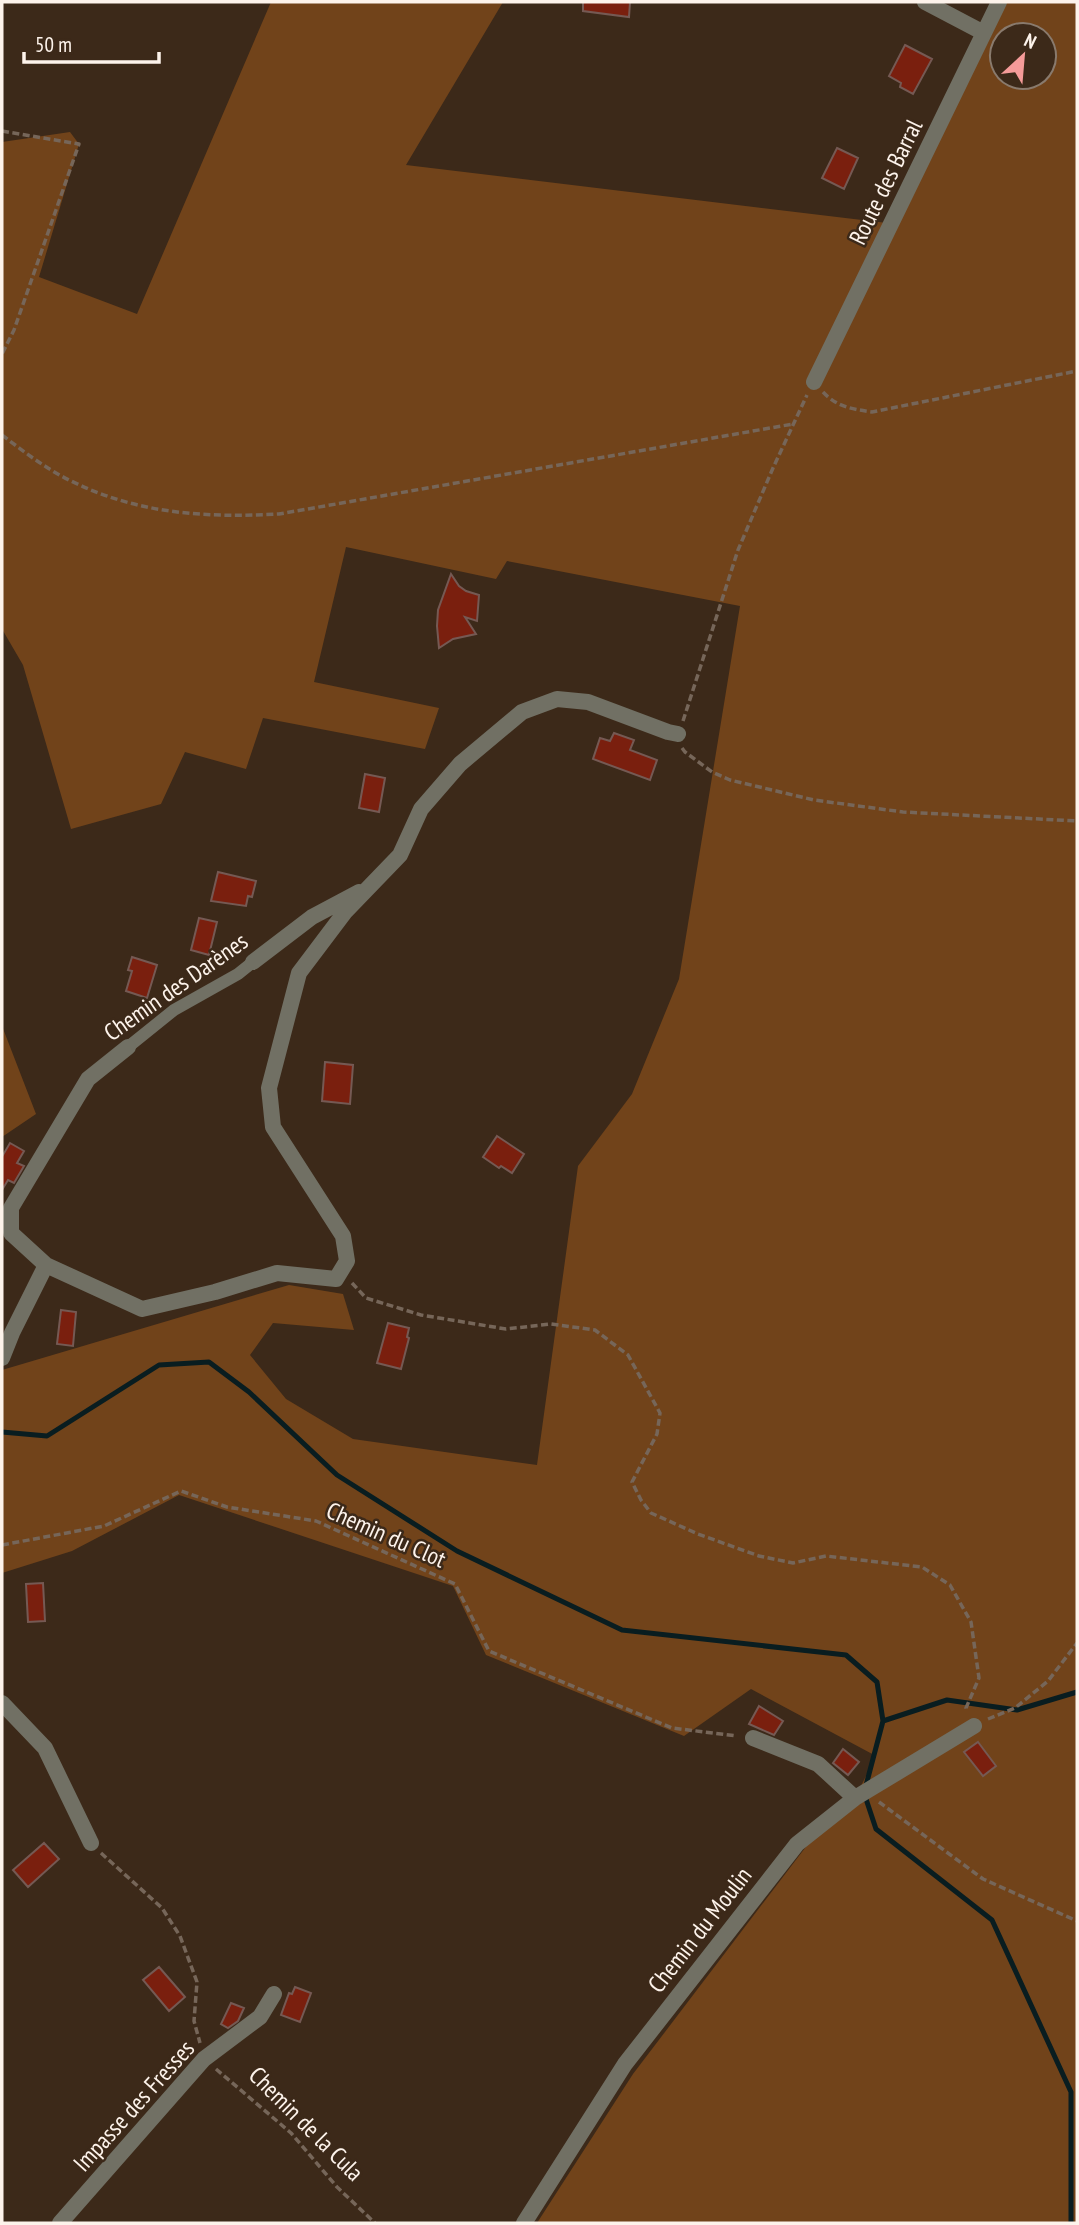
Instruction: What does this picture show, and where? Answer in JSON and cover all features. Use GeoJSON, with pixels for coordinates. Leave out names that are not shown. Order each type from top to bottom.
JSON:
{"type":"FeatureCollection","features":[{"type":"Feature","properties":{"kind":"street"},"geometry":{"type":"LineString","coordinates":[[925,2],[984,33]]}},
{"type":"Feature","properties":{"kind":"street","name":"Route des Barral"},"geometry":{"type":"LineString","coordinates":[[814,382],[999,2]]}},
{"type":"Feature","properties":{"kind":"street"},"geometry":{"type":"LineString","coordinates":[[340,1272],[347,1261],[343,1236],[272,1127],[269,1088],[299,973],[345,912],[400,855],[421,809],[460,764],[522,712],[557,699],[589,702],[678,734]]}},
{"type":"Feature","properties":{"kind":"street","name":"Chemin des Darènes"},"geometry":{"type":"LineString","coordinates":[[340,1272],[336,1279],[277,1273],[215,1292],[142,1309],[46,1265],[11,1233],[11,1208],[88,1079],[174,1010],[238,974],[312,917],[373,884]]}},
{"type":"Feature","properties":{"kind":"street"},"geometry":{"type":"LineString","coordinates":[[2,1358],[46,1265]]}},
{"type":"Feature","properties":{"kind":"street"},"geometry":{"type":"LineString","coordinates":[[2,1703],[45,1748],[91,1843]]}},
{"type":"Feature","properties":{"kind":"street","name":"Chemin du Moulin"},"geometry":{"type":"LineString","coordinates":[[524,2223],[625,2064],[797,1844],[861,1795],[974,1726]]}},
{"type":"Feature","properties":{"kind":"street"},"geometry":{"type":"LineString","coordinates":[[753,1738],[818,1764],[861,1795]]}},
{"type":"Feature","properties":{"kind":"street","name":"Impasse des Fresses"},"geometry":{"type":"LineString","coordinates":[[60,2223],[204,2059],[260,2017],[274,1994]]}},
{"type":"Feature","properties":{"kind":"path"},"geometry":{"type":"LineString","coordinates":[[2,131],[79,144],[14,330],[2,354]]}},
{"type":"Feature","properties":{"kind":"path"},"geometry":{"type":"LineString","coordinates":[[1077,371],[872,412],[846,408],[832,402],[814,382],[738,550],[678,734],[680,745],[685,752],[712,772],[730,780],[814,800],[903,812],[1077,821]]}},
{"type":"Feature","properties":{"kind":"path"},"geometry":{"type":"LineString","coordinates":[[2,435],[44,466],[116,500],[158,511],[236,516],[279,514],[793,424]]}},
{"type":"Feature","properties":{"kind":"path"},"geometry":{"type":"LineString","coordinates":[[340,1272],[366,1298],[421,1315],[506,1329],[551,1324],[595,1329],[628,1355],[660,1413],[657,1434],[632,1482],[651,1513],[698,1534],[759,1556],[793,1563],[826,1556],[922,1567],[950,1585],[971,1622],[979,1678],[966,1708]]}},
{"type":"Feature","properties":{"kind":"path","name":"Chemin du Clot"},"geometry":{"type":"LineString","coordinates":[[2,1545],[104,1526],[181,1491],[227,1507],[316,1521],[455,1584],[489,1651],[672,1728],[753,1738]]}},
{"type":"Feature","properties":{"kind":"path"},"geometry":{"type":"LineString","coordinates":[[1008,1711],[1048,1681],[1077,1643]]}},
{"type":"Feature","properties":{"kind":"path"},"geometry":{"type":"LineString","coordinates":[[861,1795],[983,1880],[1077,1921]]}},
{"type":"Feature","properties":{"kind":"path"},"geometry":{"type":"LineString","coordinates":[[91,1843],[162,1908],[180,1936],[198,1982],[194,2021],[204,2059]]}},
{"type":"Feature","properties":{"kind":"path","name":"Chemin de la Cula"},"geometry":{"type":"LineString","coordinates":[[204,2059],[290,2133],[337,2187],[375,2223]]}},
{"type":"Feature","properties":{"kind":"shaded area"},"geometry":{"type":"Polygon","coordinates":[[[271,2],[503,2],[406,165],[887,223],[988,35],[988,91],[1058,91],[1058,21],[996,21],[1006,2],[1077,2],[1077,2223],[537,2223],[633,2074],[824,1823],[855,1798],[876,1756],[751,1689],[684,1736],[486,1655],[453,1586],[179,1495],[72,1551],[2,1573],[2,1370],[289,1285],[343,1294],[354,1330],[273,1323],[250,1355],[286,1399],[353,1439],[537,1465],[578,1166],[632,1094],[679,979],[740,606],[507,561],[496,579],[346,547],[314,682],[439,708],[425,749],[263,718],[246,769],[185,752],[161,804],[71,829],[23,665],[2,629],[2,142],[70,132],[79,144],[39,277],[137,314],[271,2]]]}},
{"type":"Feature","properties":{"kind":"shaded area"},"geometry":{"type":"Polygon","coordinates":[[[2,1026],[36,1114],[2,1137],[2,1026]]]}},
{"type":"Feature","properties":{"kind":"building"},"geometry":{"type":"Polygon","coordinates":[[[583,2],[630,2],[629,17],[583,11],[583,2]]]}},
{"type":"Feature","properties":{"kind":"building"},"geometry":{"type":"Polygon","coordinates":[[[905,45],[932,59],[913,94],[900,87],[901,83],[889,76],[905,45]]]}},
{"type":"Feature","properties":{"kind":"building"},"geometry":{"type":"Polygon","coordinates":[[[837,148],[858,158],[844,189],[822,178],[837,148]]]}},
{"type":"Feature","properties":{"kind":"building"},"geometry":{"type":"Polygon","coordinates":[[[451,574],[459,586],[479,595],[477,621],[465,617],[476,634],[453,639],[439,648],[438,610],[451,574]]]}},
{"type":"Feature","properties":{"kind":"building"},"geometry":{"type":"Polygon","coordinates":[[[614,733],[634,740],[630,750],[657,760],[650,780],[593,759],[600,738],[610,741],[614,733]]]}},
{"type":"Feature","properties":{"kind":"building"},"geometry":{"type":"Polygon","coordinates":[[[365,774],[385,778],[379,812],[359,808],[365,774]]]}},
{"type":"Feature","properties":{"kind":"building"},"geometry":{"type":"Polygon","coordinates":[[[218,872],[256,881],[252,897],[248,896],[246,906],[211,901],[218,872]]]}},
{"type":"Feature","properties":{"kind":"building"},"geometry":{"type":"Polygon","coordinates":[[[199,918],[217,922],[209,955],[191,950],[199,918]]]}},
{"type":"Feature","properties":{"kind":"building"},"geometry":{"type":"Polygon","coordinates":[[[132,957],[157,965],[147,998],[126,991],[132,971],[128,970],[132,957]]]}},
{"type":"Feature","properties":{"kind":"building"},"geometry":{"type":"Polygon","coordinates":[[[325,1062],[353,1065],[350,1104],[322,1101],[325,1062]]]}},
{"type":"Feature","properties":{"kind":"building"},"geometry":{"type":"Polygon","coordinates":[[[497,1136],[524,1154],[512,1173],[483,1157],[497,1136]]]}},
{"type":"Feature","properties":{"kind":"building"},"geometry":{"type":"Polygon","coordinates":[[[10,1143],[24,1151],[17,1163],[24,1166],[14,1183],[8,1180],[2,1190],[2,1154],[10,1143]]]}},
{"type":"Feature","properties":{"kind":"building"},"geometry":{"type":"Polygon","coordinates":[[[61,1310],[76,1312],[73,1346],[57,1344],[61,1310]]]}},
{"type":"Feature","properties":{"kind":"building"},"geometry":{"type":"Polygon","coordinates":[[[388,1323],[409,1328],[401,1369],[377,1363],[388,1323]]]}},
{"type":"Feature","properties":{"kind":"building"},"geometry":{"type":"Polygon","coordinates":[[[43,1583],[45,1621],[28,1622],[26,1584],[43,1583]]]}},
{"type":"Feature","properties":{"kind":"building"},"geometry":{"type":"Polygon","coordinates":[[[759,1706],[783,1721],[774,1735],[749,1724],[759,1706]]]}},
{"type":"Feature","properties":{"kind":"building"},"geometry":{"type":"Polygon","coordinates":[[[978,1742],[996,1766],[983,1776],[964,1752],[978,1742]]]}},
{"type":"Feature","properties":{"kind":"building"},"geometry":{"type":"Polygon","coordinates":[[[843,1749],[859,1762],[848,1775],[833,1763],[843,1749]]]}},
{"type":"Feature","properties":{"kind":"building"},"geometry":{"type":"Polygon","coordinates":[[[44,1843],[59,1859],[28,1887],[13,1870],[44,1843]]]}},
{"type":"Feature","properties":{"kind":"building"},"geometry":{"type":"Polygon","coordinates":[[[159,1967],[185,1997],[169,2011],[143,1980],[159,1967]]]}},
{"type":"Feature","properties":{"kind":"building"},"geometry":{"type":"Polygon","coordinates":[[[295,1987],[311,1993],[300,2022],[281,2015],[289,1993],[292,1994],[295,1987]]]}},
{"type":"Feature","properties":{"kind":"building"},"geometry":{"type":"Polygon","coordinates":[[[231,2003],[244,2008],[238,2021],[228,2028],[221,2024],[231,2003]]]}},
{"type":"Feature","properties":{"kind":"waterway"},"geometry":{"type":"LineString","coordinates":[[2,1432],[47,1436],[159,1365],[209,1362],[249,1392],[337,1475],[457,1551],[622,1630],[846,1655],[877,1682],[883,1721],[947,1700],[1017,1710],[1077,1692]]}},
{"type":"Feature","properties":{"kind":"waterway"},"geometry":{"type":"LineString","coordinates":[[883,1721],[864,1793],[876,1829],[992,1920],[1071,2092],[1071,2223]]}}]}
